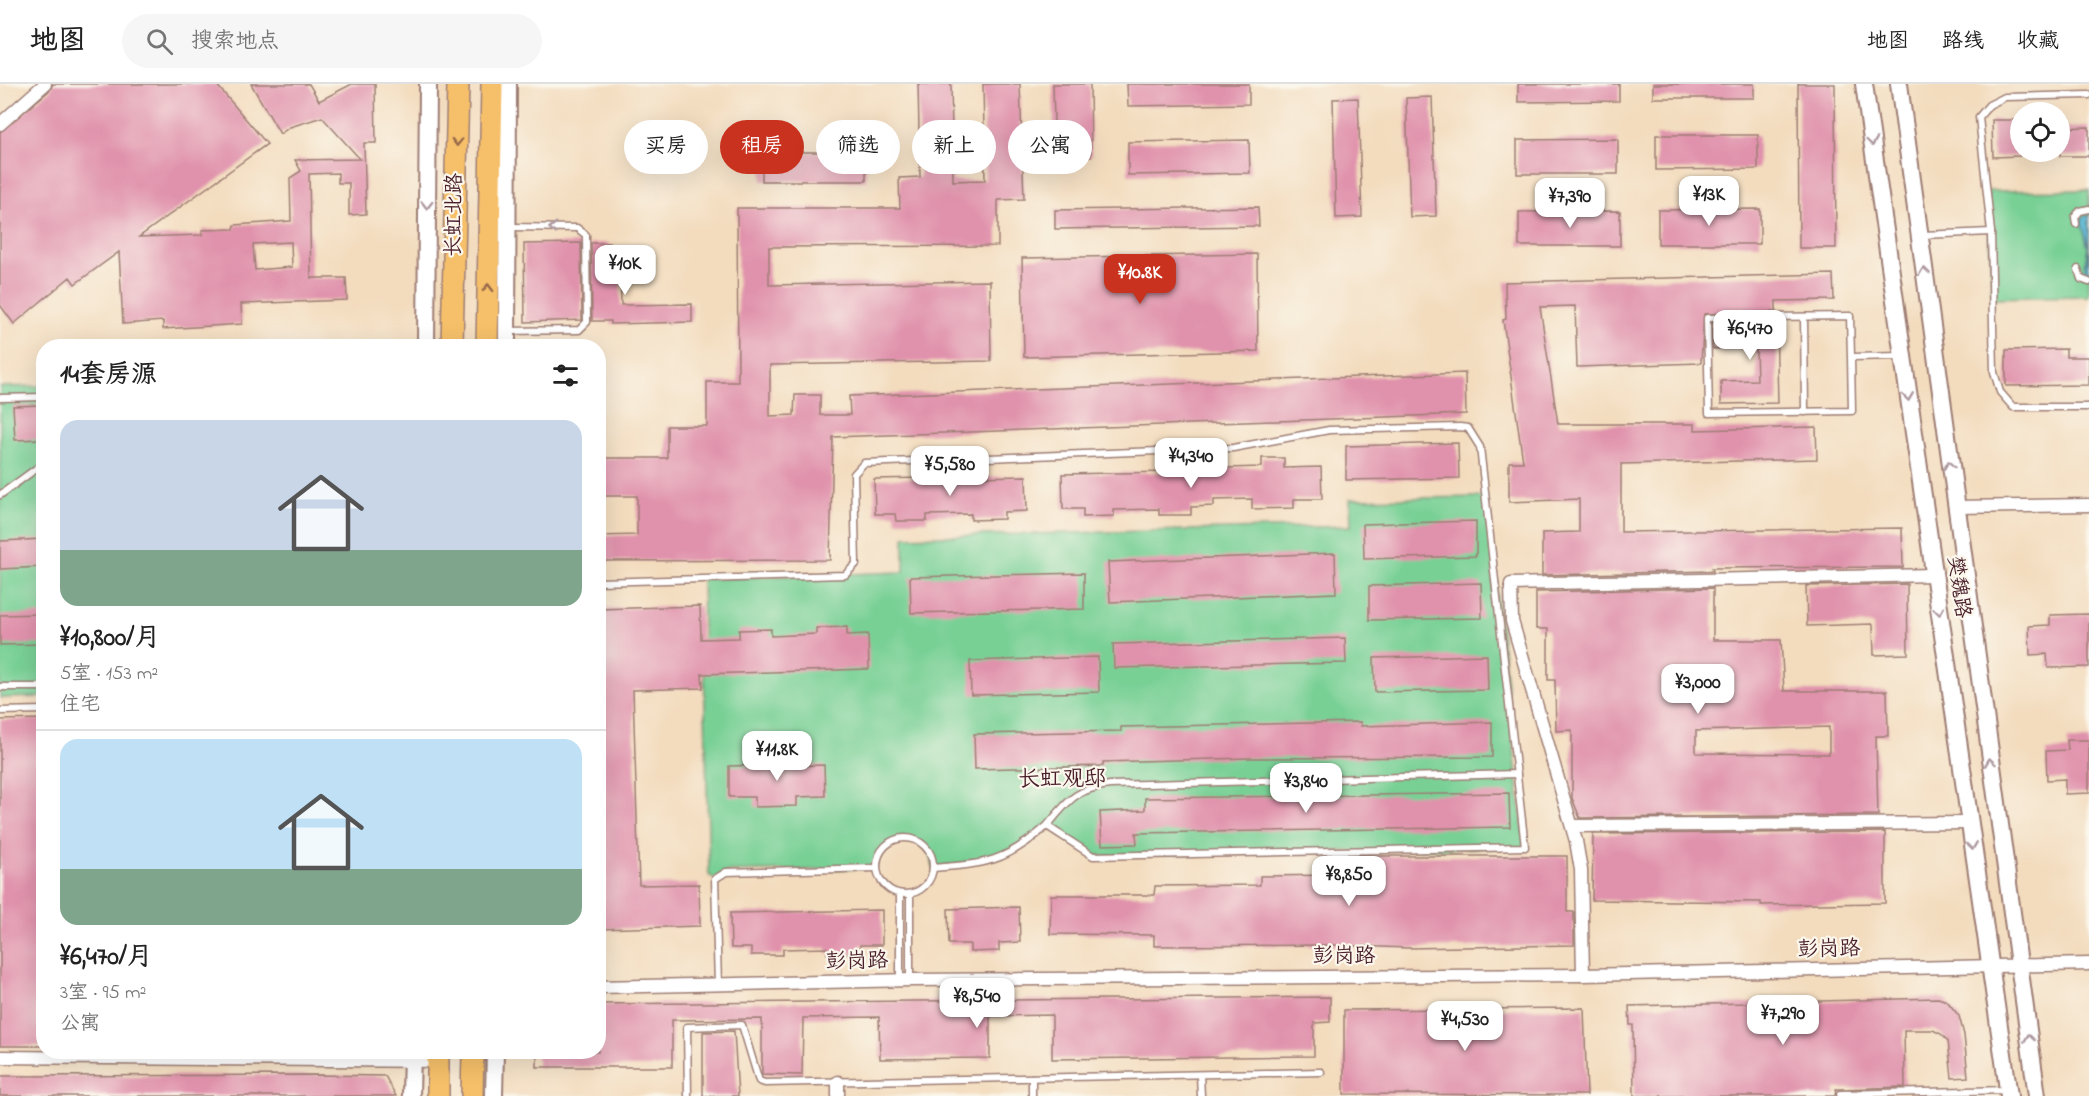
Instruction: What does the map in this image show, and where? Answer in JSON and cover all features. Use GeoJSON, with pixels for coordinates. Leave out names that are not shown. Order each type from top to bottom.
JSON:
{"type":"FeatureCollection","features":[{"type":"Feature","properties":{"kind":"highway","name":"长虹北路"},"geometry":{"type":"LineString","coordinates":[[452,339],[458,84]]}},
{"type":"Feature","properties":{"kind":"highway","name":"长虹北路"},"geometry":{"type":"LineString","coordinates":[[487,339],[492,84]]}},
{"type":"Feature","properties":{"kind":"highway"},"geometry":{"type":"LineString","coordinates":[[438,1059],[438,1096]]}},
{"type":"Feature","properties":{"kind":"highway"},"geometry":{"type":"LineString","coordinates":[[472,1096],[473,1059]]}},
{"type":"Feature","properties":{"kind":"street"},"geometry":{"type":"LineString","coordinates":[[0,124],[45,84]]}},
{"type":"Feature","properties":{"kind":"street"},"geometry":{"type":"LineString","coordinates":[[426,339],[428,84]]}},
{"type":"Feature","properties":{"kind":"street"},"geometry":{"type":"LineString","coordinates":[[507,339],[508,84]]}},
{"type":"Feature","properties":{"kind":"street","name":"樊魏路"},"geometry":{"type":"LineString","coordinates":[[1864,84],[2008,1093]]}},
{"type":"Feature","properties":{"kind":"street","name":"樊魏路"},"geometry":{"type":"LineString","coordinates":[[1899,84],[2037,1096]]}},
{"type":"Feature","properties":{"kind":"street"},"geometry":{"type":"LineString","coordinates":[[1955,507],[2089,505]]}},
{"type":"Feature","properties":{"kind":"street"},"geometry":{"type":"LineString","coordinates":[[1583,975],[1581,870],[1572,826],[1512,621],[1511,584],[1934,575]]}},
{"type":"Feature","properties":{"kind":"street"},"geometry":{"type":"LineString","coordinates":[[1572,826],[1969,823]]}},
{"type":"Feature","properties":{"kind":"street","name":"彭岗路"},"geometry":{"type":"LineString","coordinates":[[606,987],[905,980],[1583,975],[2089,964]]}},
{"type":"Feature","properties":{"kind":"street"},"geometry":{"type":"LineString","coordinates":[[0,1057],[36,1054]]}},
{"type":"Feature","properties":{"kind":"street"},"geometry":{"type":"LineString","coordinates":[[411,1096],[412,1059]]}},
{"type":"Feature","properties":{"kind":"street"},"geometry":{"type":"LineString","coordinates":[[494,1096],[495,1059]]}},
{"type":"Feature","properties":{"kind":"street"},"geometry":{"type":"LineString","coordinates":[[838,1082],[838,1096]]}},
{"type":"Feature","properties":{"kind":"lane"},"geometry":{"type":"LineString","coordinates":[[2089,95],[2005,97],[1989,105],[1979,117],[1991,232],[1994,372],[2000,392],[2013,407],[2089,407]]}},
{"type":"Feature","properties":{"kind":"lane"},"geometry":{"type":"LineString","coordinates":[[2076,224],[2075,217],[2080,211],[2089,209]]}},
{"type":"Feature","properties":{"kind":"lane"},"geometry":{"type":"LineString","coordinates":[[507,227],[577,228],[586,235],[587,322],[579,330],[507,339]]}},
{"type":"Feature","properties":{"kind":"lane"},"geometry":{"type":"LineString","coordinates":[[1919,235],[1991,232]]}},
{"type":"Feature","properties":{"kind":"lane"},"geometry":{"type":"LineString","coordinates":[[2078,269],[2081,279],[2089,282]]}},
{"type":"Feature","properties":{"kind":"lane"},"geometry":{"type":"LineString","coordinates":[[1850,316],[1851,357],[1852,411],[1708,413],[1707,318],[1850,316]]}},
{"type":"Feature","properties":{"kind":"lane"},"geometry":{"type":"LineString","coordinates":[[1804,317],[1805,412]]}},
{"type":"Feature","properties":{"kind":"lane"},"geometry":{"type":"LineString","coordinates":[[1851,357],[1903,356]]}},
{"type":"Feature","properties":{"kind":"lane"},"geometry":{"type":"LineString","coordinates":[[0,398],[36,397]]}},
{"type":"Feature","properties":{"kind":"lane"},"geometry":{"type":"LineString","coordinates":[[606,582],[845,575],[856,564],[854,474],[864,463],[1233,448],[1329,430],[1468,428],[1480,447],[1525,847],[1093,856],[1047,826]]}},
{"type":"Feature","properties":{"kind":"lane"},"geometry":{"type":"LineString","coordinates":[[0,495],[36,469]]}},
{"type":"Feature","properties":{"kind":"lane"},"geometry":{"type":"LineString","coordinates":[[0,687],[36,687]]}},
{"type":"Feature","properties":{"kind":"lane"},"geometry":{"type":"LineString","coordinates":[[0,711],[36,710]]}},
{"type":"Feature","properties":{"kind":"lane"},"geometry":{"type":"LineString","coordinates":[[933,868],[983,864],[1007,855],[1047,826],[1071,797],[1087,788],[1110,785],[1517,774]]}},
{"type":"Feature","properties":{"kind":"lane"},"geometry":{"type":"LineString","coordinates":[[904,837],[922,843],[928,850],[933,868],[926,885],[910,894],[900,894],[884,885],[876,868],[881,850],[896,839],[904,837]]}},
{"type":"Feature","properties":{"kind":"lane"},"geometry":{"type":"LineString","coordinates":[[718,984],[715,879],[726,872],[876,868]]}},
{"type":"Feature","properties":{"kind":"lane"},"geometry":{"type":"LineString","coordinates":[[900,894],[905,980]]}},
{"type":"Feature","properties":{"kind":"lane"},"geometry":{"type":"LineString","coordinates":[[905,980],[910,894]]}},
{"type":"Feature","properties":{"kind":"lane"},"geometry":{"type":"LineString","coordinates":[[688,1096],[687,1027],[742,1025],[759,1081],[765,1083],[1321,1072]]}},
{"type":"Feature","properties":{"kind":"lane"},"geometry":{"type":"LineString","coordinates":[[1200,1075],[1200,1096]]}},
{"type":"Feature","properties":{"kind":"lane"},"geometry":{"type":"LineString","coordinates":[[1032,1078],[1032,1096]]}},
{"type":"Feature","properties":{"kind":"lane"},"geometry":{"type":"LineString","coordinates":[[1840,1094],[2008,1093]]}},
{"type":"Feature","properties":{"kind":"green space"},"geometry":{"type":"Polygon","coordinates":[[[2089,190],[2089,296],[1992,298],[1987,191],[2089,190]]]}},
{"type":"Feature","properties":{"kind":"green space"},"geometry":{"type":"Polygon","coordinates":[[[36,386],[36,697],[0,698],[0,387],[36,386]]]}},
{"type":"Feature","properties":{"kind":"green space"},"geometry":{"type":"Polygon","coordinates":[[[1486,497],[1525,847],[1093,856],[1047,826],[1007,855],[933,868],[930,855],[923,846],[914,840],[904,838],[895,840],[886,846],[879,855],[876,868],[726,872],[715,879],[709,875],[702,579],[904,572],[904,537],[1351,526],[1350,499],[1486,497]]]}},
{"type":"Feature","properties":{"kind":"water"},"geometry":{"type":"Polygon","coordinates":[[[2089,215],[2088,277],[2084,273],[2088,247],[2081,220],[2089,215]]]}},
{"type":"Feature","properties":{"kind":"building"},"geometry":{"type":"Polygon","coordinates":[[[53,84],[216,84],[267,144],[139,237],[202,235],[202,230],[234,229],[235,225],[291,221],[290,178],[301,171],[295,160],[360,159],[322,117],[290,127],[280,134],[251,84],[309,84],[319,101],[352,84],[375,84],[376,143],[364,143],[366,214],[349,215],[349,183],[338,183],[338,173],[309,174],[311,278],[346,278],[347,300],[241,304],[242,324],[163,329],[163,321],[123,324],[119,252],[75,284],[70,277],[14,324],[0,305],[0,132],[50,90],[53,84]],[[291,242],[253,244],[255,270],[292,267],[291,242]]]}},
{"type":"Feature","properties":{"kind":"building"},"geometry":{"type":"Polygon","coordinates":[[[918,84],[951,84],[952,120],[919,120],[918,84]]]}},
{"type":"Feature","properties":{"kind":"building"},"geometry":{"type":"Polygon","coordinates":[[[983,84],[1020,84],[1021,120],[1008,120],[1008,174],[1023,174],[1024,199],[998,200],[998,246],[769,247],[769,285],[990,281],[991,361],[770,365],[770,416],[794,415],[795,395],[820,395],[820,415],[850,415],[849,396],[1465,373],[1466,414],[833,437],[830,560],[606,561],[606,536],[637,535],[637,496],[606,496],[606,458],[667,458],[667,426],[707,426],[707,382],[738,382],[737,208],[900,208],[899,178],[920,177],[920,174],[953,174],[953,181],[985,180],[985,174],[996,174],[996,120],[984,120],[983,84]]]}},
{"type":"Feature","properties":{"kind":"building"},"geometry":{"type":"Polygon","coordinates":[[[1053,84],[1090,84],[1090,120],[1054,120],[1053,84]]]}},
{"type":"Feature","properties":{"kind":"building"},"geometry":{"type":"Polygon","coordinates":[[[1127,84],[1249,84],[1249,104],[1128,106],[1127,84]]]}},
{"type":"Feature","properties":{"kind":"building"},"geometry":{"type":"Polygon","coordinates":[[[1518,84],[1619,84],[1619,101],[1518,102],[1518,84]]]}},
{"type":"Feature","properties":{"kind":"building"},"geometry":{"type":"Polygon","coordinates":[[[1653,84],[1754,84],[1754,98],[1653,98],[1653,84]]]}},
{"type":"Feature","properties":{"kind":"building"},"geometry":{"type":"Polygon","coordinates":[[[1798,84],[1835,84],[1836,248],[1799,248],[1798,84]]]}},
{"type":"Feature","properties":{"kind":"building"},"geometry":{"type":"Polygon","coordinates":[[[1432,97],[1436,216],[1410,217],[1406,98],[1432,97]]]}},
{"type":"Feature","properties":{"kind":"building"},"geometry":{"type":"Polygon","coordinates":[[[1358,98],[1362,217],[1336,218],[1333,99],[1358,98]]]}},
{"type":"Feature","properties":{"kind":"building"},"geometry":{"type":"Polygon","coordinates":[[[1992,120],[2010,120],[2010,156],[1993,157],[1992,120]]]}},
{"type":"Feature","properties":{"kind":"building"},"geometry":{"type":"Polygon","coordinates":[[[2089,127],[2089,156],[2070,156],[2070,128],[2089,127]]]}},
{"type":"Feature","properties":{"kind":"building"},"geometry":{"type":"Polygon","coordinates":[[[1656,135],[1758,135],[1758,169],[1656,170],[1656,135]]]}},
{"type":"Feature","properties":{"kind":"building"},"geometry":{"type":"Polygon","coordinates":[[[1618,139],[1618,174],[1517,174],[1517,140],[1618,139]]]}},
{"type":"Feature","properties":{"kind":"building"},"geometry":{"type":"Polygon","coordinates":[[[1249,140],[1250,173],[1128,175],[1128,142],[1249,140]]]}},
{"type":"Feature","properties":{"kind":"building"},"geometry":{"type":"Polygon","coordinates":[[[804,152],[816,152],[816,174],[866,174],[866,181],[762,181],[762,174],[804,174],[804,152]]]}},
{"type":"Feature","properties":{"kind":"building"},"geometry":{"type":"Polygon","coordinates":[[[1258,207],[1259,226],[1055,229],[1055,210],[1258,207]]]}},
{"type":"Feature","properties":{"kind":"building"},"geometry":{"type":"Polygon","coordinates":[[[1760,209],[1760,244],[1658,244],[1658,210],[1760,209]]]}},
{"type":"Feature","properties":{"kind":"building"},"geometry":{"type":"Polygon","coordinates":[[[1620,211],[1620,246],[1519,246],[1519,212],[1620,211]]]}},
{"type":"Feature","properties":{"kind":"building"},"geometry":{"type":"Polygon","coordinates":[[[581,243],[582,320],[525,322],[524,244],[581,243]]]}},
{"type":"Feature","properties":{"kind":"building"},"geometry":{"type":"Polygon","coordinates":[[[591,243],[609,243],[609,260],[620,260],[621,305],[692,304],[692,322],[611,324],[611,321],[592,321],[591,243]]]}},
{"type":"Feature","properties":{"kind":"building"},"geometry":{"type":"Polygon","coordinates":[[[1257,254],[1258,351],[1024,357],[1022,258],[1257,254]]]}},
{"type":"Feature","properties":{"kind":"building"},"geometry":{"type":"Polygon","coordinates":[[[1833,274],[1834,300],[1776,301],[1776,312],[1704,314],[1701,363],[1577,367],[1575,306],[1540,307],[1558,424],[1695,424],[1695,430],[1816,427],[1817,459],[1621,464],[1621,532],[1902,528],[1903,567],[1712,568],[1713,571],[1542,575],[1542,533],[1579,532],[1579,499],[1509,502],[1509,462],[1523,462],[1503,320],[1506,319],[1505,282],[1833,274]]]}},
{"type":"Feature","properties":{"kind":"building"},"geometry":{"type":"Polygon","coordinates":[[[1776,322],[1778,403],[1721,404],[1721,381],[1757,380],[1756,348],[1713,349],[1712,323],[1776,322]]]}},
{"type":"Feature","properties":{"kind":"building"},"geometry":{"type":"Polygon","coordinates":[[[2066,349],[2066,357],[2089,357],[2089,385],[2006,386],[2006,350],[2066,349]]]}},
{"type":"Feature","properties":{"kind":"building"},"geometry":{"type":"Polygon","coordinates":[[[36,405],[36,439],[15,440],[13,406],[36,405]]]}},
{"type":"Feature","properties":{"kind":"building"},"geometry":{"type":"Polygon","coordinates":[[[1458,443],[1459,478],[1346,480],[1346,446],[1458,443]]]}},
{"type":"Feature","properties":{"kind":"building"},"geometry":{"type":"Polygon","coordinates":[[[1262,458],[1284,458],[1284,468],[1321,467],[1322,499],[1294,499],[1294,508],[1252,509],[1252,499],[1214,500],[1214,506],[1191,507],[1191,515],[1159,515],[1159,509],[1114,510],[1114,516],[1083,517],[1083,509],[1063,509],[1062,474],[1226,471],[1226,468],[1262,467],[1262,458]]]}},
{"type":"Feature","properties":{"kind":"building"},"geometry":{"type":"Polygon","coordinates":[[[1026,476],[1027,511],[1004,512],[1004,519],[971,520],[971,514],[927,515],[927,521],[896,521],[895,514],[875,514],[874,479],[1026,476]]]}},
{"type":"Feature","properties":{"kind":"building"},"geometry":{"type":"Polygon","coordinates":[[[1476,521],[1476,556],[1364,559],[1363,524],[1476,521]]]}},
{"type":"Feature","properties":{"kind":"building"},"geometry":{"type":"Polygon","coordinates":[[[36,539],[36,567],[0,569],[0,541],[36,539]]]}},
{"type":"Feature","properties":{"kind":"building"},"geometry":{"type":"Polygon","coordinates":[[[1335,553],[1336,593],[1110,602],[1108,562],[1335,553]]]}},
{"type":"Feature","properties":{"kind":"building"},"geometry":{"type":"Polygon","coordinates":[[[1084,573],[1084,609],[911,613],[910,577],[1084,573]]]}},
{"type":"Feature","properties":{"kind":"building"},"geometry":{"type":"Polygon","coordinates":[[[1481,583],[1482,618],[1369,620],[1369,586],[1481,583]]]}},
{"type":"Feature","properties":{"kind":"building"},"geometry":{"type":"Polygon","coordinates":[[[1907,584],[1908,654],[1874,655],[1873,624],[1807,626],[1806,586],[1907,584]]]}},
{"type":"Feature","properties":{"kind":"building"},"geometry":{"type":"Polygon","coordinates":[[[1713,588],[1713,640],[1781,640],[1784,691],[1887,691],[1888,736],[1876,736],[1878,815],[1580,818],[1572,798],[1572,730],[1556,731],[1555,680],[1548,680],[1548,629],[1536,629],[1536,592],[1713,588]],[[1829,727],[1696,731],[1696,753],[1829,754],[1829,727]]]}},
{"type":"Feature","properties":{"kind":"building"},"geometry":{"type":"Polygon","coordinates":[[[700,606],[701,639],[739,638],[739,630],[771,629],[771,636],[816,634],[816,628],[847,627],[847,635],[868,634],[869,669],[702,674],[703,688],[633,690],[639,885],[699,884],[700,926],[606,929],[606,609],[700,606]]]}},
{"type":"Feature","properties":{"kind":"building"},"geometry":{"type":"Polygon","coordinates":[[[36,614],[36,644],[0,645],[0,615],[36,614]]]}},
{"type":"Feature","properties":{"kind":"building"},"geometry":{"type":"Polygon","coordinates":[[[2089,614],[2089,667],[2048,668],[2047,654],[2030,655],[2029,626],[2050,625],[2050,615],[2089,614]]]}},
{"type":"Feature","properties":{"kind":"building"},"geometry":{"type":"Polygon","coordinates":[[[1345,638],[1346,663],[1114,668],[1113,644],[1345,638]]]}},
{"type":"Feature","properties":{"kind":"building"},"geometry":{"type":"Polygon","coordinates":[[[1487,655],[1488,690],[1375,692],[1374,658],[1487,655]]]}},
{"type":"Feature","properties":{"kind":"building"},"geometry":{"type":"Polygon","coordinates":[[[1098,657],[1099,692],[971,695],[970,661],[1098,657]]]}},
{"type":"Feature","properties":{"kind":"building"},"geometry":{"type":"Polygon","coordinates":[[[36,719],[36,1046],[0,1046],[0,720],[36,719]]]}},
{"type":"Feature","properties":{"kind":"building"},"geometry":{"type":"Polygon","coordinates":[[[1361,722],[1361,726],[1492,722],[1492,757],[1249,758],[1103,762],[1103,766],[975,769],[974,734],[1121,731],[1121,727],[1361,722]]]}},
{"type":"Feature","properties":{"kind":"building"},"geometry":{"type":"Polygon","coordinates":[[[2067,740],[2089,740],[2089,793],[2065,794],[2065,779],[2047,780],[2046,751],[2068,750],[2067,740]]]}},
{"type":"Feature","properties":{"kind":"building"},"geometry":{"type":"Polygon","coordinates":[[[765,756],[787,756],[787,766],[824,765],[825,796],[797,797],[797,806],[755,807],[755,797],[729,797],[729,766],[765,765],[765,756]]]}},
{"type":"Feature","properties":{"kind":"building"},"geometry":{"type":"Polygon","coordinates":[[[1509,793],[1510,827],[1136,833],[1137,844],[1102,845],[1100,812],[1145,810],[1145,798],[1509,793]]]}},
{"type":"Feature","properties":{"kind":"building"},"geometry":{"type":"Polygon","coordinates":[[[1885,832],[1885,903],[1761,905],[1761,902],[1592,900],[1593,834],[1885,832]]]}},
{"type":"Feature","properties":{"kind":"building"},"geometry":{"type":"Polygon","coordinates":[[[1340,856],[1567,856],[1567,912],[1574,912],[1574,945],[1408,948],[1330,945],[1154,946],[1154,935],[1050,934],[1051,895],[1154,895],[1155,886],[1260,885],[1260,876],[1340,875],[1340,856]]]}},
{"type":"Feature","properties":{"kind":"building"},"geometry":{"type":"Polygon","coordinates":[[[1019,907],[1020,942],[999,943],[999,951],[970,952],[970,944],[949,944],[948,909],[1019,907]]]}},
{"type":"Feature","properties":{"kind":"building"},"geometry":{"type":"Polygon","coordinates":[[[882,910],[882,945],[860,945],[860,953],[827,954],[827,948],[783,949],[783,955],[751,955],[751,948],[731,948],[730,913],[882,910]]]}},
{"type":"Feature","properties":{"kind":"building"},"geometry":{"type":"Polygon","coordinates":[[[1330,997],[1330,1022],[1314,1023],[1314,1056],[1052,1059],[1052,1015],[990,1016],[990,1058],[880,1059],[879,1017],[803,1018],[802,1075],[762,1074],[762,1019],[672,1020],[672,1067],[537,1067],[537,1059],[606,1059],[606,1004],[1330,997]]]}},
{"type":"Feature","properties":{"kind":"building"},"geometry":{"type":"Polygon","coordinates":[[[1938,998],[1947,1001],[1959,1016],[1964,1035],[1968,1077],[1952,1078],[1948,1041],[1941,1034],[1933,1030],[1904,1030],[1905,1087],[1836,1089],[1835,1096],[1634,1096],[1633,1025],[1630,1025],[1629,1006],[1938,998]]]}},
{"type":"Feature","properties":{"kind":"building"},"geometry":{"type":"Polygon","coordinates":[[[1584,1008],[1587,1095],[1344,1094],[1344,1010],[1584,1008]]]}},
{"type":"Feature","properties":{"kind":"building"},"geometry":{"type":"Polygon","coordinates":[[[734,1031],[738,1096],[703,1096],[703,1032],[734,1031]]]}},
{"type":"Feature","properties":{"kind":"building"},"geometry":{"type":"Polygon","coordinates":[[[0,1076],[385,1076],[396,1096],[0,1096],[0,1076]]]}},
{"type":"Feature","properties":{"kind":"district","name":"长虹观邸"},"geometry":{"type":"Point","coordinates":[1062,780]}}]}
